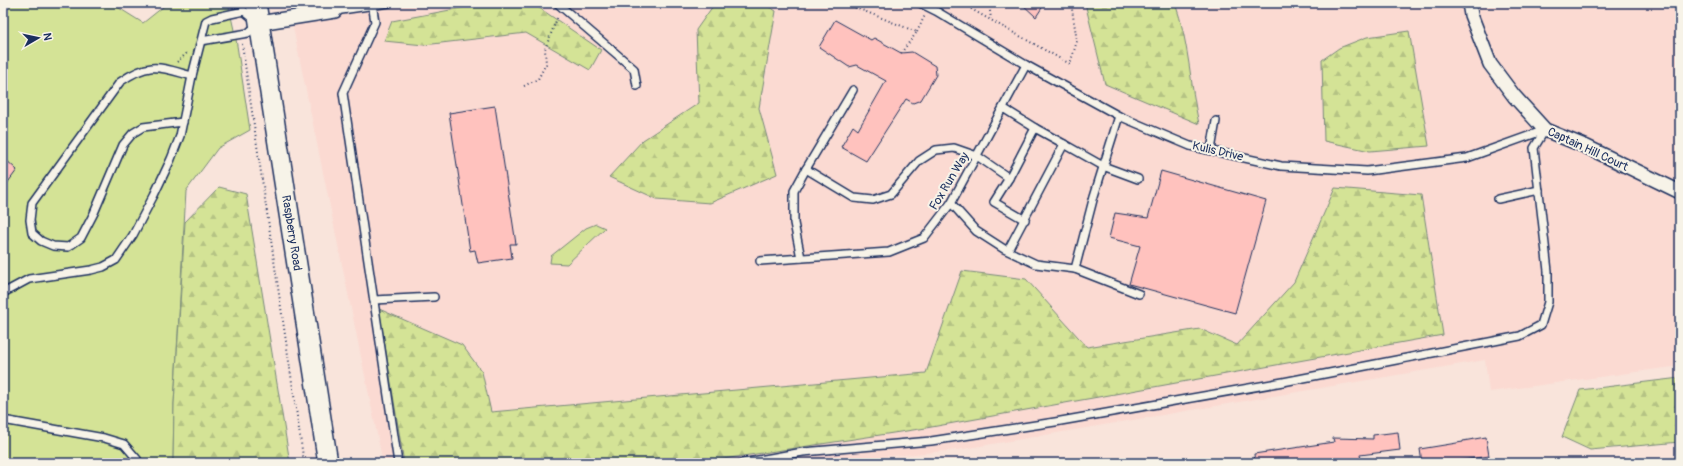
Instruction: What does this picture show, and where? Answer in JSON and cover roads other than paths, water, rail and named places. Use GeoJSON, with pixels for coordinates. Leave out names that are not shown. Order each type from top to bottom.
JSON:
{"type":"FeatureCollection","features":[{"type":"Feature","properties":{"kind":"main road","name":"Raspberry Road"},"geometry":{"type":"LineString","coordinates":[[256,3],[328,463]]}},
{"type":"Feature","properties":{"kind":"street","name":"Captain Hill Court"},"geometry":{"type":"LineString","coordinates":[[1469,3],[1471,15],[1490,64],[1514,96],[1545,130],[1587,147],[1680,192]]}},
{"type":"Feature","properties":{"kind":"street"},"geometry":{"type":"LineString","coordinates":[[259,22],[335,11]]}},
{"type":"Feature","properties":{"kind":"lane"},"geometry":{"type":"LineString","coordinates":[[335,11],[372,4],[390,3]]}},
{"type":"Feature","properties":{"kind":"lane"},"geometry":{"type":"LineString","coordinates":[[557,3],[634,69],[637,86]]}},
{"type":"Feature","properties":{"kind":"lane","name":"Kulis Drive"},"geometry":{"type":"LineString","coordinates":[[920,3],[1026,65],[1119,116],[1190,146],[1281,166],[1367,171],[1468,158],[1545,130]]}},
{"type":"Feature","properties":{"kind":"lane"},"geometry":{"type":"LineString","coordinates":[[372,4],[375,22],[343,94],[398,463]]}},
{"type":"Feature","properties":{"kind":"lane"},"geometry":{"type":"LineString","coordinates":[[3,293],[29,279],[91,270],[103,267],[116,260],[133,235],[154,195],[180,136],[192,76],[201,41],[206,22],[212,18],[244,12],[259,22],[248,33],[201,41]]}},
{"type":"Feature","properties":{"kind":"lane","name":"Fox Run Way"},"geometry":{"type":"LineString","coordinates":[[760,261],[889,252],[924,238],[951,204],[1026,65]]}},
{"type":"Feature","properties":{"kind":"lane"},"geometry":{"type":"LineString","coordinates":[[182,122],[150,126],[133,133],[123,145],[94,213],[81,238],[68,247],[53,246],[41,241],[32,233],[30,220],[32,203],[120,82],[135,72],[147,68],[162,68],[192,76]]}},
{"type":"Feature","properties":{"kind":"lane"},"geometry":{"type":"LineString","coordinates":[[801,258],[794,223],[794,191],[853,90]]}},
{"type":"Feature","properties":{"kind":"lane"},"geometry":{"type":"LineString","coordinates":[[1003,108],[1035,128],[1103,166],[1138,179]]}},
{"type":"Feature","properties":{"kind":"lane"},"geometry":{"type":"LineString","coordinates":[[1075,269],[1103,166],[1119,116]]}},
{"type":"Feature","properties":{"kind":"lane"},"geometry":{"type":"LineString","coordinates":[[1211,150],[1216,121]]}},
{"type":"Feature","properties":{"kind":"lane"},"geometry":{"type":"LineString","coordinates":[[1025,220],[994,202],[1009,178],[1035,128]]}},
{"type":"Feature","properties":{"kind":"lane"},"geometry":{"type":"LineString","coordinates":[[742,463],[803,452],[931,441],[1055,422],[1283,382],[1520,336],[1541,325],[1548,302],[1548,271],[1534,148],[1545,130]]}},
{"type":"Feature","properties":{"kind":"lane"},"geometry":{"type":"LineString","coordinates":[[1008,250],[1064,144]]}},
{"type":"Feature","properties":{"kind":"lane"},"geometry":{"type":"LineString","coordinates":[[806,169],[854,198],[873,200],[890,194],[919,161],[936,150],[954,148],[977,156],[1009,178]]}},
{"type":"Feature","properties":{"kind":"lane"},"geometry":{"type":"LineString","coordinates":[[1498,199],[1539,190]]}},
{"type":"Feature","properties":{"kind":"lane"},"geometry":{"type":"LineString","coordinates":[[951,204],[976,231],[1008,250],[1036,264],[1075,269],[1139,294]]}},
{"type":"Feature","properties":{"kind":"lane"},"geometry":{"type":"LineString","coordinates":[[374,300],[434,297]]}},
{"type":"Feature","properties":{"kind":"lane"},"geometry":{"type":"LineString","coordinates":[[3,420],[124,444],[139,463]]}}]}
